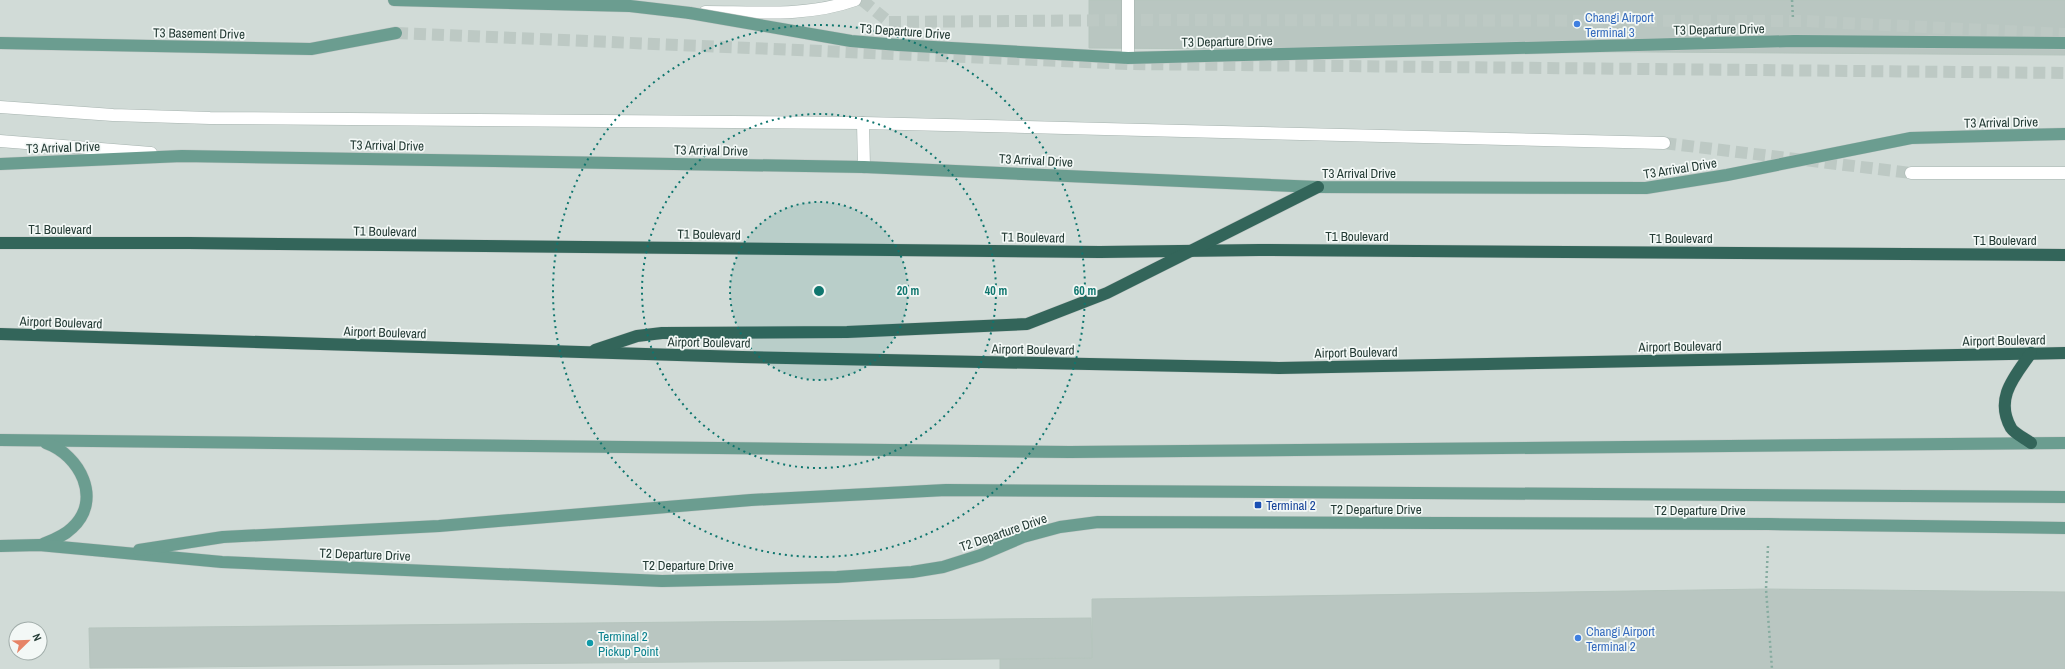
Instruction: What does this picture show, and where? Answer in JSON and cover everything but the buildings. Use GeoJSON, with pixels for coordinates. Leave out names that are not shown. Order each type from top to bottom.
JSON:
{"type":"FeatureCollection","features":[{"type":"Feature","properties":{"kind":"highway"},"geometry":{"type":"LineString","coordinates":[[586,352],[637,336],[662,333],[847,332],[1027,324],[1107,293],[1318,187]]}},
{"type":"Feature","properties":{"kind":"highway","name":"T1 Boulevard"},"geometry":{"type":"LineString","coordinates":[[0,243],[189,242],[1100,252],[1259,250],[2065,254]]}},
{"type":"Feature","properties":{"kind":"highway","name":"Airport Boulevard"},"geometry":{"type":"LineString","coordinates":[[0,334],[586,352],[1279,368],[2065,353]]}},
{"type":"Feature","properties":{"kind":"highway"},"geometry":{"type":"LineString","coordinates":[[2031,353],[2008,385],[2005,407],[2012,429],[2031,443]]}},
{"type":"Feature","properties":{"kind":"main road","name":"T3 Departure Drive"},"geometry":{"type":"LineString","coordinates":[[394,0],[630,6],[690,13],[851,41],[1128,58],[1794,41],[2065,43]]}},
{"type":"Feature","properties":{"kind":"main road","name":"T3 Basement Drive"},"geometry":{"type":"LineString","coordinates":[[0,42],[311,49],[396,33]]}},
{"type":"Feature","properties":{"kind":"main road","name":"T3 Arrival Drive"},"geometry":{"type":"LineString","coordinates":[[0,164],[182,156],[864,166],[1318,187],[1646,188],[1727,175],[1911,138],[2065,134]]}},
{"type":"Feature","properties":{"kind":"main road"},"geometry":{"type":"LineString","coordinates":[[0,440],[1070,452],[2065,443]]}},
{"type":"Feature","properties":{"kind":"main road"},"geometry":{"type":"LineString","coordinates":[[35,440],[58,447],[73,459],[82,472],[87,495],[84,512],[73,528],[58,539],[39,545]]}},
{"type":"Feature","properties":{"kind":"main road"},"geometry":{"type":"LineString","coordinates":[[122,553],[223,537],[431,527],[751,500],[946,490],[2065,498]]}},
{"type":"Feature","properties":{"kind":"main road","name":"T2 Departure Drive"},"geometry":{"type":"LineString","coordinates":[[0,546],[39,545],[222,562],[662,581],[837,577],[912,572],[943,567],[981,555],[1023,537],[1060,527],[1098,522],[1768,524],[2065,528]]}},
{"type":"Feature","properties":{"kind":"lane"},"geometry":{"type":"LineString","coordinates":[[690,13],[815,11],[836,7],[855,0]]}},
{"type":"Feature","properties":{"kind":"lane"},"geometry":{"type":"LineString","coordinates":[[1128,0],[1128,58]]}},
{"type":"Feature","properties":{"kind":"lane"},"geometry":{"type":"LineString","coordinates":[[0,107],[210,118],[864,123],[1664,143]]}},
{"type":"Feature","properties":{"kind":"lane"},"geometry":{"type":"LineString","coordinates":[[864,123],[864,166]]}},
{"type":"Feature","properties":{"kind":"lane"},"geometry":{"type":"LineString","coordinates":[[0,141],[182,156]]}},
{"type":"Feature","properties":{"kind":"lane"},"geometry":{"type":"LineString","coordinates":[[1911,173],[2065,173]]}},
{"type":"Feature","properties":{"kind":"path"},"geometry":{"type":"LineString","coordinates":[[1768,524],[1766,589],[1772,669]]}},
{"type":"Feature","properties":{"kind":"shaded area"},"geometry":{"type":"Polygon","coordinates":[[[0,0],[2065,0],[2065,669],[0,669],[0,0]]]}},
{"type":"Feature","properties":{"kind":"tunnel"},"geometry":{"type":"LineString","coordinates":[[862,0],[889,22]]}},
{"type":"Feature","properties":{"kind":"tunnel"},"geometry":{"type":"LineString","coordinates":[[889,22],[1139,20],[1805,21],[2065,34]]}},
{"type":"Feature","properties":{"kind":"tunnel"},"geometry":{"type":"LineString","coordinates":[[396,33],[1130,64],[2065,73]]}},
{"type":"Feature","properties":{"kind":"tunnel"},"geometry":{"type":"LineString","coordinates":[[1664,143],[1911,173]]}},
{"type":"Feature","properties":{"kind":"place","name":"Changi Airport Terminal 3"},"geometry":{"type":"Point","coordinates":[1577,24]}},
{"type":"Feature","properties":{"kind":"place","name":"Terminal 2"},"geometry":{"type":"Point","coordinates":[1258,505]}},
{"type":"Feature","properties":{"kind":"place","name":"Changi Airport Terminal 2"},"geometry":{"type":"Point","coordinates":[1578,638]}},
{"type":"Feature","properties":{"kind":"place","name":"Terminal 2 Pickup Point"},"geometry":{"type":"Point","coordinates":[590,643]}}]}
